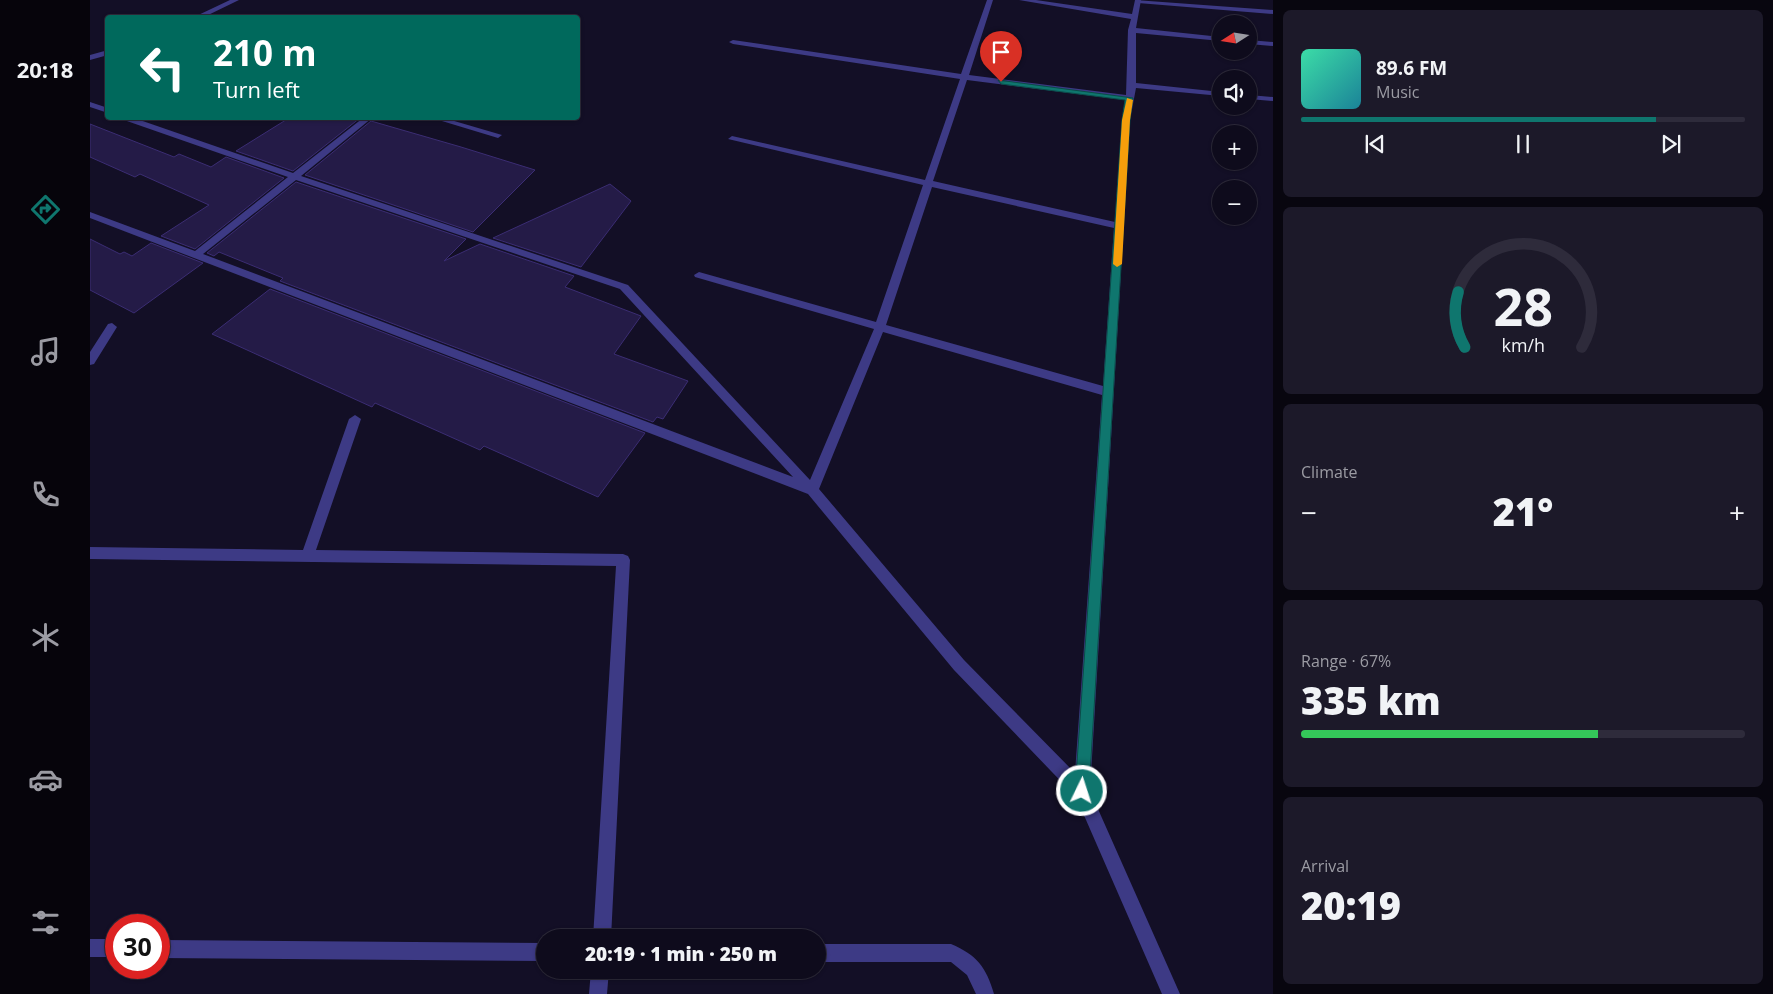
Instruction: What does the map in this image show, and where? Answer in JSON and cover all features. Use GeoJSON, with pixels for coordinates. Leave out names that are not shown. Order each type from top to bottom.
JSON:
{"type":"FeatureCollection","features":[{"type":"Feature","properties":{"kind":"street"},"geometry":{"type":"LineString","coordinates":[[202,15],[236,0]]}},
{"type":"Feature","properties":{"kind":"street"},"geometry":{"type":"LineString","coordinates":[[812,490],[880,327],[990,0]]}},
{"type":"Feature","properties":{"kind":"street"},"geometry":{"type":"LineString","coordinates":[[1022,0],[1134,17]]}},
{"type":"Feature","properties":{"kind":"street"},"geometry":{"type":"LineString","coordinates":[[1082,791],[1126,120],[1130,92],[1132,30],[1138,0],[1273,12]]}},
{"type":"Feature","properties":{"kind":"street"},"geometry":{"type":"LineString","coordinates":[[1132,30],[1212,38]]}},
{"type":"Feature","properties":{"kind":"street"},"geometry":{"type":"LineString","coordinates":[[733,42],[964,77],[1130,92],[1212,94]]}},
{"type":"Feature","properties":{"kind":"street"},"geometry":{"type":"LineString","coordinates":[[1258,43],[1273,44]]}},
{"type":"Feature","properties":{"kind":"street"},"geometry":{"type":"LineString","coordinates":[[90,58],[105,53]]}},
{"type":"Feature","properties":{"kind":"street"},"geometry":{"type":"LineString","coordinates":[[1257,98],[1273,99]]}},
{"type":"Feature","properties":{"kind":"street"},"geometry":{"type":"LineString","coordinates":[[90,104],[105,110]]}},
{"type":"Feature","properties":{"kind":"street"},"geometry":{"type":"LineString","coordinates":[[133,120],[295,177],[624,287],[812,490],[959,664],[1082,791],[1171,994]]}},
{"type":"Feature","properties":{"kind":"street"},"geometry":{"type":"LineString","coordinates":[[196,256],[366,120]]}},
{"type":"Feature","properties":{"kind":"street"},"geometry":{"type":"LineString","coordinates":[[443,120],[498,135]]}},
{"type":"Feature","properties":{"kind":"street"},"geometry":{"type":"LineString","coordinates":[[732,139],[1120,226]]}},
{"type":"Feature","properties":{"kind":"street"},"geometry":{"type":"LineString","coordinates":[[90,215],[812,490]]}},
{"type":"Feature","properties":{"kind":"street"},"geometry":{"type":"LineString","coordinates":[[699,275],[1108,392]]}},
{"type":"Feature","properties":{"kind":"street"},"geometry":{"type":"LineString","coordinates":[[90,361],[112,327]]}},
{"type":"Feature","properties":{"kind":"street"},"geometry":{"type":"LineString","coordinates":[[307,556],[355,419]]}},
{"type":"Feature","properties":{"kind":"street"},"geometry":{"type":"LineString","coordinates":[[90,553],[623,560],[602,929]]}},
{"type":"Feature","properties":{"kind":"street"},"geometry":{"type":"LineString","coordinates":[[90,948],[105,948]]}},
{"type":"Feature","properties":{"kind":"street"},"geometry":{"type":"LineString","coordinates":[[170,949],[536,952]]}},
{"type":"Feature","properties":{"kind":"street"},"geometry":{"type":"LineString","coordinates":[[826,953],[951,953],[964,958],[975,969],[985,994]]}},
{"type":"Feature","properties":{"kind":"street"},"geometry":{"type":"LineString","coordinates":[[598,994],[599,979]]}},
{"type":"Feature","properties":{"kind":"building"},"geometry":{"type":"Polygon","coordinates":[[[286,120],[357,120],[293,171],[236,151],[286,120]]]}},
{"type":"Feature","properties":{"kind":"building"},"geometry":{"type":"Polygon","coordinates":[[[371,121],[535,170],[473,232],[305,175],[371,121]]]}},
{"type":"Feature","properties":{"kind":"building"},"geometry":{"type":"Polygon","coordinates":[[[90,124],[174,157],[179,154],[211,167],[226,157],[284,178],[195,249],[161,236],[209,205],[140,174],[135,177],[90,157],[90,124]]]}},
{"type":"Feature","properties":{"kind":"building"},"geometry":{"type":"Polygon","coordinates":[[[296,182],[466,239],[444,261],[480,244],[574,276],[565,287],[641,316],[614,354],[688,381],[663,419],[657,417],[653,422],[280,281],[283,278],[219,252],[214,256],[207,253],[296,182]]]}},
{"type":"Feature","properties":{"kind":"building"},"geometry":{"type":"Polygon","coordinates":[[[610,184],[631,201],[581,267],[493,238],[610,184]]]}},
{"type":"Feature","properties":{"kind":"building"},"geometry":{"type":"Polygon","coordinates":[[[90,239],[120,254],[124,252],[132,256],[151,243],[203,263],[134,313],[90,290],[90,239]]]}},
{"type":"Feature","properties":{"kind":"building"},"geometry":{"type":"Polygon","coordinates":[[[270,289],[645,433],[598,497],[484,446],[480,450],[375,403],[372,407],[212,334],[270,289]]]}},
{"type":"Feature","properties":{"kind":"slow traffic"},"geometry":{"type":"LineString","coordinates":[[1117,264],[1126,120],[1129,100]]}},
{"type":"Feature","properties":{"kind":"route"},"geometry":{"type":"LineString","coordinates":[[1001,82],[1129,98],[1126,120],[1082,791]]}}]}
